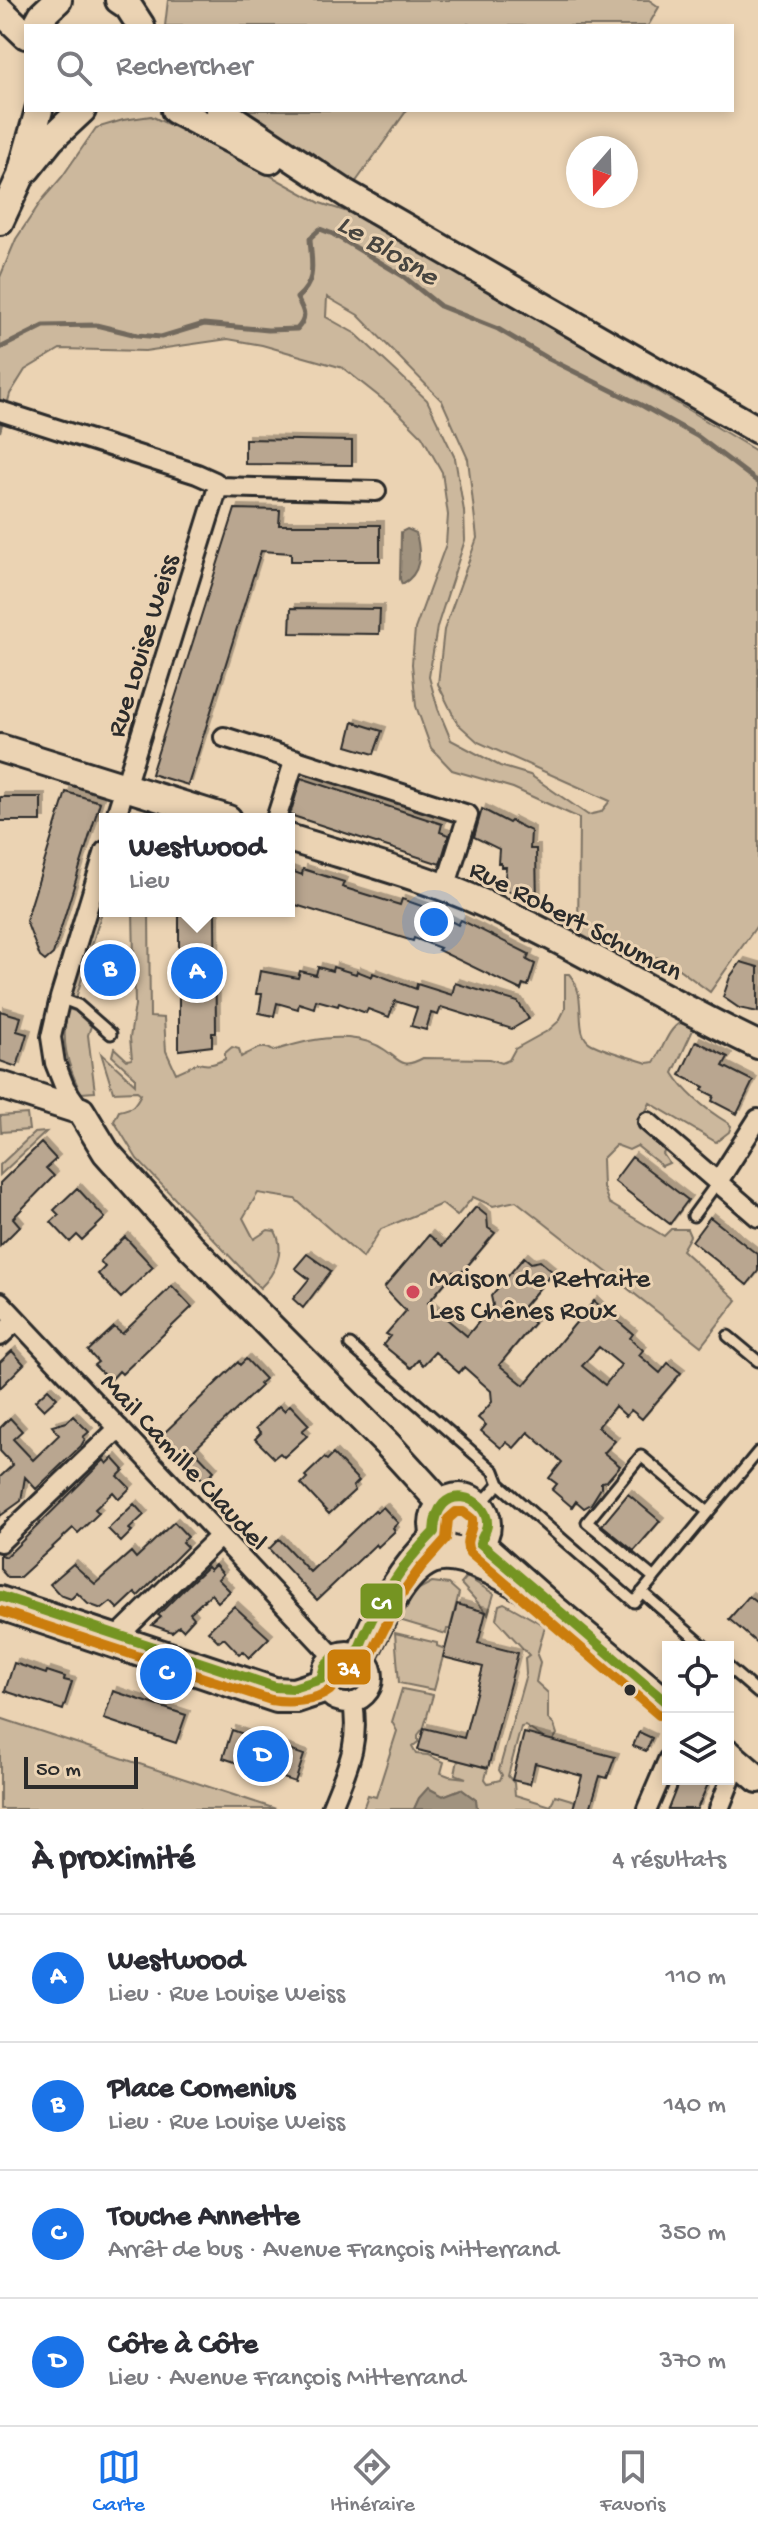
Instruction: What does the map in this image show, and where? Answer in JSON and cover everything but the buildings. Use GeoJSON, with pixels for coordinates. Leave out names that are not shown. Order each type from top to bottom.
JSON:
{"type":"FeatureCollection","features":[{"type":"Feature","properties":{"kind":"street"},"geometry":{"type":"LineString","coordinates":[[119,0],[141,15]]}},
{"type":"Feature","properties":{"kind":"street"},"geometry":{"type":"LineString","coordinates":[[0,10],[24,33]]}},
{"type":"Feature","properties":{"kind":"street"},"geometry":{"type":"LineString","coordinates":[[0,221],[20,178],[38,112]]}},
{"type":"Feature","properties":{"kind":"street"},"geometry":{"type":"LineString","coordinates":[[20,178],[51,139],[80,112]]}},
{"type":"Feature","properties":{"kind":"street"},"geometry":{"type":"LineString","coordinates":[[179,112],[261,156],[347,194]]}},
{"type":"Feature","properties":{"kind":"street"},"geometry":{"type":"LineString","coordinates":[[223,112],[347,194],[758,430]]}},
{"type":"Feature","properties":{"kind":"street"},"geometry":{"type":"LineString","coordinates":[[0,411],[197,474],[215,482],[218,487],[376,491]]}},
{"type":"Feature","properties":{"kind":"street","name":"Rue Louise Weiss"},"geometry":{"type":"LineString","coordinates":[[117,813],[218,487]]}},
{"type":"Feature","properties":{"kind":"street"},"geometry":{"type":"LineString","coordinates":[[224,737],[468,815],[445,888]]}},
{"type":"Feature","properties":{"kind":"street"},"geometry":{"type":"LineString","coordinates":[[0,748],[208,813]]}},
{"type":"Feature","properties":{"kind":"street"},"geometry":{"type":"LineString","coordinates":[[278,813],[295,759]]}},
{"type":"Feature","properties":{"kind":"street","name":"Rue Robert Schuman"},"geometry":{"type":"LineString","coordinates":[[295,840],[445,888],[565,943],[697,1016],[758,1045]]}},
{"type":"Feature","properties":{"kind":"street"},"geometry":{"type":"LineString","coordinates":[[99,871],[51,1037],[55,1063],[65,1088],[106,1152],[191,1247],[389,1446],[442,1504]]}},
{"type":"Feature","properties":{"kind":"street"},"geometry":{"type":"LineString","coordinates":[[0,1085],[81,1111]]}},
{"type":"Feature","properties":{"kind":"street"},"geometry":{"type":"LineString","coordinates":[[717,1183],[758,1119]]}},
{"type":"Feature","properties":{"kind":"street"},"geometry":{"type":"LineString","coordinates":[[648,1122],[758,1217]]}},
{"type":"Feature","properties":{"kind":"street","name":"Mail Camille Claudel"},"geometry":{"type":"LineString","coordinates":[[0,1302],[332,1655]]}},
{"type":"Feature","properties":{"kind":"street"},"geometry":{"type":"LineString","coordinates":[[0,1336],[17,1320]]}},
{"type":"Feature","properties":{"kind":"street"},"geometry":{"type":"LineString","coordinates":[[0,1542],[119,1428]]}},
{"type":"Feature","properties":{"kind":"street"},"geometry":{"type":"LineString","coordinates":[[461,1497],[480,1505],[488,1519],[488,1528],[480,1543],[472,1549],[454,1551],[441,1544],[434,1532],[433,1519],[442,1504],[461,1497]]}},
{"type":"Feature","properties":{"kind":"street"},"geometry":{"type":"LineString","coordinates":[[361,1656],[365,1631],[398,1574],[415,1549],[434,1532]]}},
{"type":"Feature","properties":{"kind":"street"},"geometry":{"type":"LineString","coordinates":[[116,1641],[220,1536]]}},
{"type":"Feature","properties":{"kind":"street"},"geometry":{"type":"LineString","coordinates":[[480,1543],[662,1699]]}},
{"type":"Feature","properties":{"kind":"street"},"geometry":{"type":"LineString","coordinates":[[361,1656],[408,1584],[434,1564],[456,1563],[480,1571],[553,1608]]}},
{"type":"Feature","properties":{"kind":"street"},"geometry":{"type":"LineString","coordinates":[[0,1596],[276,1703],[297,1703],[324,1686]]}},
{"type":"Feature","properties":{"kind":"street"},"geometry":{"type":"LineString","coordinates":[[0,1610],[116,1641]]}},
{"type":"Feature","properties":{"kind":"street"},"geometry":{"type":"LineString","coordinates":[[348,1651],[361,1656],[373,1673],[370,1688],[353,1702],[339,1701],[324,1686],[322,1670],[332,1655],[348,1651]]}},
{"type":"Feature","properties":{"kind":"street"},"geometry":{"type":"LineString","coordinates":[[331,1809],[356,1745],[357,1720],[353,1702]]}},
{"type":"Feature","properties":{"kind":"street"},"geometry":{"type":"LineString","coordinates":[[719,1809],[732,1776],[742,1766]]}},
{"type":"Feature","properties":{"kind":"street"},"geometry":{"type":"LineString","coordinates":[[647,1809],[662,1774]]}},
{"type":"Feature","properties":{"kind":"lane"},"geometry":{"type":"LineString","coordinates":[[60,998],[78,1005],[111,1034]]}},
{"type":"Feature","properties":{"kind":"lane"},"geometry":{"type":"LineString","coordinates":[[693,1216],[717,1183]]}},
{"type":"Feature","properties":{"kind":"lane"},"geometry":{"type":"LineString","coordinates":[[728,1336],[758,1361]]}},
{"type":"Feature","properties":{"kind":"lane"},"geometry":{"type":"LineString","coordinates":[[350,1345],[494,1471],[499,1484],[634,1602],[758,1452]]}},
{"type":"Feature","properties":{"kind":"lane"},"geometry":{"type":"LineString","coordinates":[[654,1578],[587,1522],[641,1456],[708,1512]]}},
{"type":"Feature","properties":{"kind":"lane"},"geometry":{"type":"LineString","coordinates":[[480,1505],[499,1484]]}},
{"type":"Feature","properties":{"kind":"lane"},"geometry":{"type":"LineString","coordinates":[[642,1592],[698,1641]]}},
{"type":"Feature","properties":{"kind":"lane"},"geometry":{"type":"LineString","coordinates":[[734,1672],[758,1693]]}},
{"type":"Feature","properties":{"kind":"shaded area"},"geometry":{"type":"Polygon","coordinates":[[[168,0],[649,0],[659,7],[649,24],[165,24],[168,0]]]}},
{"type":"Feature","properties":{"kind":"shaded area"},"geometry":{"type":"Polygon","coordinates":[[[246,112],[406,112],[355,183],[246,112]]]}},
{"type":"Feature","properties":{"kind":"shaded area"},"geometry":{"type":"Polygon","coordinates":[[[151,116],[233,155],[320,203],[354,214],[537,319],[758,452],[758,924],[710,992],[664,958],[635,956],[578,942],[579,818],[513,788],[452,770],[431,748],[416,706],[412,664],[415,629],[446,544],[448,515],[442,472],[422,436],[396,410],[343,368],[262,345],[228,339],[145,351],[60,349],[25,370],[10,394],[0,432],[0,277],[16,239],[96,128],[151,116]],[[327,297],[326,317],[356,334],[427,400],[455,458],[464,511],[465,540],[437,627],[429,677],[451,740],[500,766],[530,775],[588,815],[601,812],[610,801],[478,742],[457,723],[438,684],[444,630],[477,538],[468,459],[442,401],[358,315],[327,297]]]}},
{"type":"Feature","properties":{"kind":"shaded area"},"geometry":{"type":"Polygon","coordinates":[[[407,529],[416,533],[419,555],[417,569],[402,584],[401,532],[407,529]]]}},
{"type":"Feature","properties":{"kind":"shaded area"},"geometry":{"type":"Polygon","coordinates":[[[99,898],[100,917],[76,998],[71,996],[99,898]]]}},
{"type":"Feature","properties":{"kind":"shaded area"},"geometry":{"type":"Polygon","coordinates":[[[133,917],[149,917],[150,1017],[164,1018],[166,1051],[176,1073],[198,1063],[221,1061],[232,1047],[239,1049],[241,1057],[261,1048],[273,1051],[329,1038],[372,1043],[405,1063],[423,1058],[490,1059],[502,1063],[509,1060],[515,1049],[559,1021],[565,1009],[565,974],[569,974],[578,993],[582,1032],[598,1047],[647,1063],[654,1062],[676,1026],[680,1023],[689,1025],[693,1030],[673,1073],[697,1101],[731,1126],[729,1132],[716,1142],[650,1103],[641,1121],[666,1148],[663,1154],[669,1163],[662,1166],[637,1146],[629,1150],[616,1145],[602,1159],[603,1187],[609,1203],[664,1236],[671,1229],[687,1229],[690,1236],[682,1250],[737,1300],[701,1346],[516,1201],[493,1206],[473,1197],[457,1216],[442,1204],[381,1229],[363,1258],[295,1199],[258,1193],[243,1218],[254,1239],[268,1230],[275,1231],[279,1246],[274,1269],[260,1288],[137,1159],[114,1121],[119,1111],[133,1106],[141,1094],[137,1091],[113,1092],[101,1053],[135,1084],[135,1077],[112,1056],[114,1048],[127,1060],[132,1059],[130,1038],[135,1005],[133,917]]]}},
{"type":"Feature","properties":{"kind":"shaded area"},"geometry":{"type":"Polygon","coordinates":[[[68,1009],[75,1011],[91,1026],[88,1035],[95,1092],[81,1093],[72,1072],[65,1041],[68,1009]]]}},
{"type":"Feature","properties":{"kind":"shaded area"},"geometry":{"type":"Polygon","coordinates":[[[27,1114],[29,1130],[1,1132],[0,1116],[27,1114]]]}},
{"type":"Feature","properties":{"kind":"shaded area"},"geometry":{"type":"Polygon","coordinates":[[[46,1132],[0,1175],[0,1165],[34,1133],[46,1132]]]}},
{"type":"Feature","properties":{"kind":"shaded area"},"geometry":{"type":"Polygon","coordinates":[[[467,1577],[494,1594],[488,1614],[461,1584],[467,1577]]]}},
{"type":"Feature","properties":{"kind":"shaded area"},"geometry":{"type":"Polygon","coordinates":[[[432,1582],[449,1584],[459,1593],[446,1634],[399,1620],[417,1590],[432,1582]]]}},
{"type":"Feature","properties":{"kind":"shaded area"},"geometry":{"type":"Polygon","coordinates":[[[504,1603],[545,1626],[537,1655],[540,1662],[536,1682],[548,1693],[548,1719],[557,1734],[552,1742],[542,1741],[542,1737],[525,1726],[521,1727],[508,1776],[514,1783],[515,1795],[551,1806],[555,1795],[575,1801],[573,1809],[477,1809],[476,1800],[461,1789],[443,1796],[428,1788],[414,1809],[363,1809],[368,1795],[376,1797],[397,1731],[392,1722],[402,1689],[433,1695],[418,1742],[412,1747],[416,1754],[444,1762],[441,1773],[449,1776],[466,1778],[455,1774],[458,1760],[488,1768],[485,1779],[488,1783],[500,1780],[502,1775],[499,1770],[526,1674],[525,1658],[529,1655],[496,1619],[499,1605],[504,1603]]]}},
{"type":"Feature","properties":{"kind":"shaded area"},"geometry":{"type":"Polygon","coordinates":[[[395,1633],[437,1643],[445,1649],[434,1690],[399,1683],[395,1633]]]}},
{"type":"Feature","properties":{"kind":"shaded area"},"geometry":{"type":"Polygon","coordinates":[[[0,1718],[276,1809],[0,1809],[0,1718]]]}},
{"type":"Feature","properties":{"kind":"shaded area"},"geometry":{"type":"Polygon","coordinates":[[[428,1788],[443,1796],[461,1789],[476,1800],[477,1809],[414,1809],[428,1788]]]}},
{"type":"Feature","properties":{"kind":"waterway","name":"Le Blosne"},"geometry":{"type":"LineString","coordinates":[[0,348],[44,326],[96,325],[161,337],[204,324],[268,330],[297,329],[304,314],[297,298],[311,278],[310,238],[320,229],[403,276],[440,306],[498,329],[697,436],[758,482]]}},
{"type":"Feature","properties":{"kind":"transit line","name":"C1"},"geometry":{"type":"LineString","coordinates":[[0,1596],[275,1687],[293,1688],[321,1679],[325,1666],[337,1654],[357,1653],[389,1588],[434,1532],[443,1504],[452,1498],[462,1497],[480,1506],[485,1515],[487,1527],[480,1543],[662,1699]]}},
{"type":"Feature","properties":{"kind":"transit line","name":"34"},"geometry":{"type":"LineString","coordinates":[[0,1611],[271,1700],[309,1699],[330,1690],[343,1667],[359,1667],[367,1663],[401,1595],[446,1539],[448,1519],[456,1512],[463,1512],[472,1519],[467,1544],[470,1553],[659,1715]]}},
{"type":"Feature","properties":{"kind":"place","name":"Place Comenius"},"geometry":{"type":"Point","coordinates":[110,970]}},
{"type":"Feature","properties":{"kind":"place","name":"Westwood"},"geometry":{"type":"Point","coordinates":[197,973]}},
{"type":"Feature","properties":{"kind":"place","name":"Maison de Retraite Les Chênes Roux"},"geometry":{"type":"Point","coordinates":[413,1292]}},
{"type":"Feature","properties":{"kind":"place","name":"Touche Annette"},"geometry":{"type":"Point","coordinates":[166,1674]}},
{"type":"Feature","properties":{"kind":"place","name":"Côte à Côte"},"geometry":{"type":"Point","coordinates":[263,1756]}}]}
